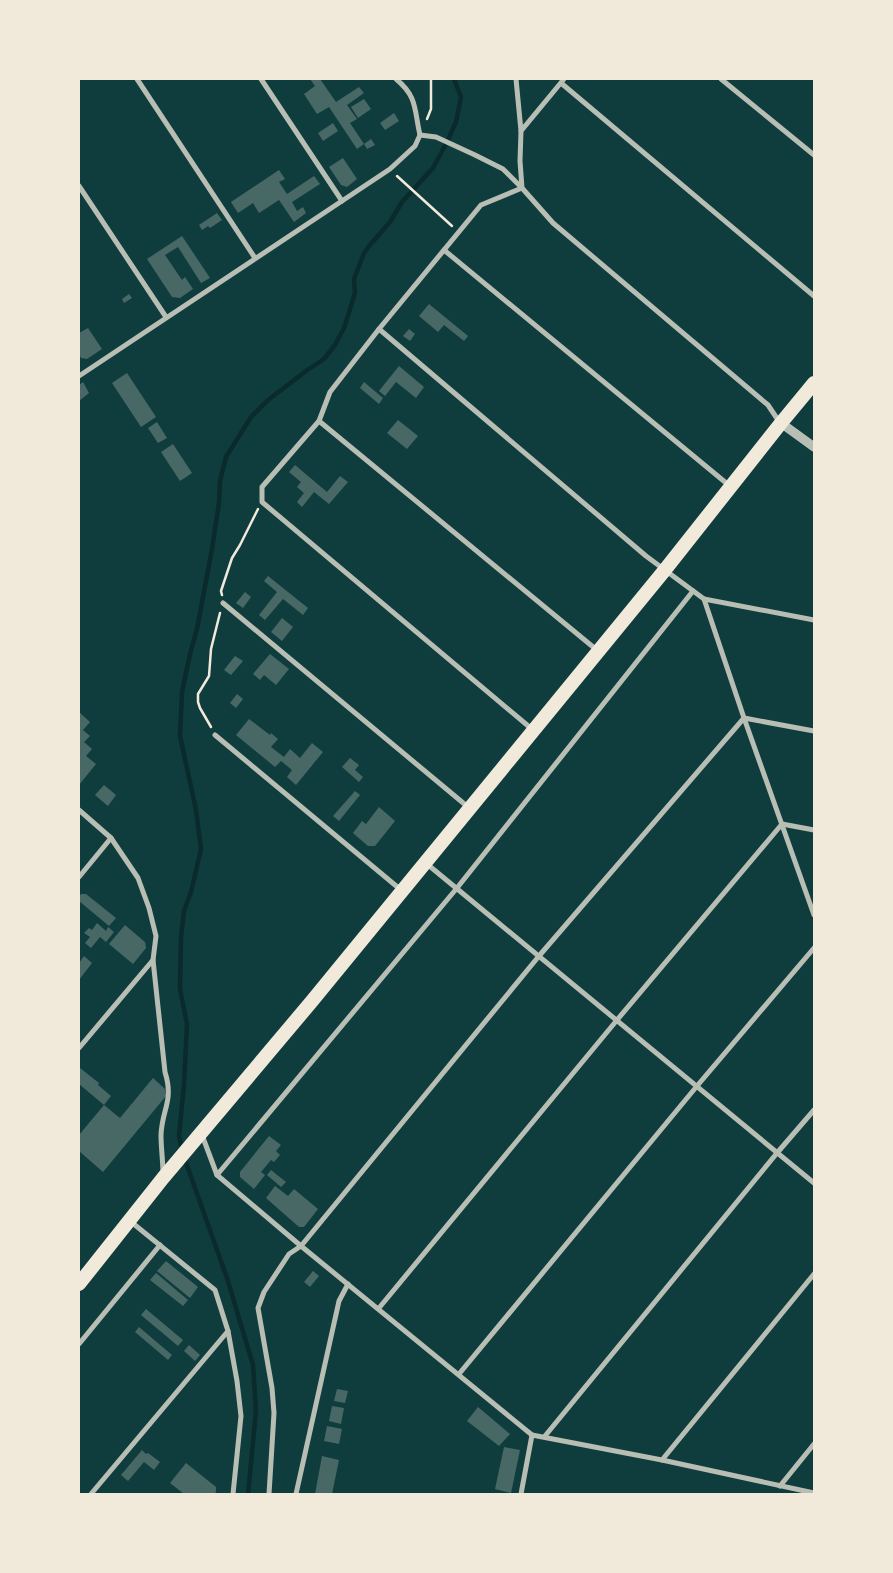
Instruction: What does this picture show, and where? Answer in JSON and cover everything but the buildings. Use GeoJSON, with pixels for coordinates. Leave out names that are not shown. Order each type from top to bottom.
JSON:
{"type":"FeatureCollection","features":[{"type":"Feature","properties":{"kind":"highway"},"geometry":{"type":"LineString","coordinates":[[79,1284],[197,1137],[312,1001],[664,571],[780,423],[814,383]]}},
{"type":"Feature","properties":{"kind":"street"},"geometry":{"type":"LineString","coordinates":[[137,79],[255,258]]}},
{"type":"Feature","properties":{"kind":"street"},"geometry":{"type":"LineString","coordinates":[[261,79],[342,201]]}},
{"type":"Feature","properties":{"kind":"street"},"geometry":{"type":"LineString","coordinates":[[79,376],[397,164],[415,146],[420,135],[414,100],[407,88],[396,79]]}},
{"type":"Feature","properties":{"kind":"street"},"geometry":{"type":"LineString","coordinates":[[516,79],[521,131],[520,161],[522,188]]}},
{"type":"Feature","properties":{"kind":"street"},"geometry":{"type":"LineString","coordinates":[[721,79],[814,155]]}},
{"type":"Feature","properties":{"kind":"street"},"geometry":{"type":"LineString","coordinates":[[521,131],[562,81],[814,296]]}},
{"type":"Feature","properties":{"kind":"street"},"geometry":{"type":"LineString","coordinates":[[420,135],[436,137],[503,169],[553,222],[768,405],[780,423],[814,447]]}},
{"type":"Feature","properties":{"kind":"street"},"geometry":{"type":"LineString","coordinates":[[79,186],[166,317]]}},
{"type":"Feature","properties":{"kind":"street"},"geometry":{"type":"LineString","coordinates":[[522,188],[481,205],[458,232],[330,392],[319,421],[262,487],[262,502],[534,730]]}},
{"type":"Feature","properties":{"kind":"street"},"geometry":{"type":"LineString","coordinates":[[444,250],[730,487]]}},
{"type":"Feature","properties":{"kind":"street"},"geometry":{"type":"LineString","coordinates":[[379,330],[664,571],[704,599],[814,620]]}},
{"type":"Feature","properties":{"kind":"street"},"geometry":{"type":"LineString","coordinates":[[319,421],[598,651]]}},
{"type":"Feature","properties":{"kind":"street"},"geometry":{"type":"LineString","coordinates":[[218,1175],[457,888],[693,591]]}},
{"type":"Feature","properties":{"kind":"street"},"geometry":{"type":"LineString","coordinates":[[704,599],[814,915]]}},
{"type":"Feature","properties":{"kind":"street"},"geometry":{"type":"LineString","coordinates":[[223,603],[470,808]]}},
{"type":"Feature","properties":{"kind":"street"},"geometry":{"type":"LineString","coordinates":[[744,718],[814,730]]}},
{"type":"Feature","properties":{"kind":"street"},"geometry":{"type":"LineString","coordinates":[[269,1494],[274,1413],[273,1396],[258,1308],[264,1292],[289,1254],[301,1246],[539,956],[744,718]]}},
{"type":"Feature","properties":{"kind":"street"},"geometry":{"type":"LineString","coordinates":[[215,735],[402,890]]}},
{"type":"Feature","properties":{"kind":"street"},"geometry":{"type":"LineString","coordinates":[[79,810],[111,838],[138,878],[149,908],[156,936],[153,960],[165,1072],[169,1086],[169,1096],[161,1133],[164,1178]]}},
{"type":"Feature","properties":{"kind":"street"},"geometry":{"type":"LineString","coordinates":[[782,824],[814,830]]}},
{"type":"Feature","properties":{"kind":"street"},"geometry":{"type":"LineString","coordinates":[[379,1308],[616,1020],[782,824]]}},
{"type":"Feature","properties":{"kind":"street"},"geometry":{"type":"LineString","coordinates":[[79,876],[111,838]]}},
{"type":"Feature","properties":{"kind":"street"},"geometry":{"type":"LineString","coordinates":[[425,863],[814,1183]]}},
{"type":"Feature","properties":{"kind":"street"},"geometry":{"type":"LineString","coordinates":[[459,1374],[697,1086],[814,948]]}},
{"type":"Feature","properties":{"kind":"street"},"geometry":{"type":"LineString","coordinates":[[79,1048],[153,960]]}},
{"type":"Feature","properties":{"kind":"street"},"geometry":{"type":"LineString","coordinates":[[545,1436],[777,1152],[814,1110]]}},
{"type":"Feature","properties":{"kind":"street"},"geometry":{"type":"LineString","coordinates":[[197,1137],[218,1175],[301,1246],[532,1435],[662,1460],[814,1493]]}},
{"type":"Feature","properties":{"kind":"street"},"geometry":{"type":"LineString","coordinates":[[130,1221],[214,1290],[228,1330],[241,1416],[233,1494]]}},
{"type":"Feature","properties":{"kind":"street"},"geometry":{"type":"LineString","coordinates":[[79,1344],[160,1245]]}},
{"type":"Feature","properties":{"kind":"street"},"geometry":{"type":"LineString","coordinates":[[662,1460],[814,1274]]}},
{"type":"Feature","properties":{"kind":"street"},"geometry":{"type":"LineString","coordinates":[[296,1494],[339,1301],[348,1284]]}},
{"type":"Feature","properties":{"kind":"street"},"geometry":{"type":"LineString","coordinates":[[91,1494],[228,1330]]}},
{"type":"Feature","properties":{"kind":"street"},"geometry":{"type":"LineString","coordinates":[[521,1494],[532,1435]]}},
{"type":"Feature","properties":{"kind":"street"},"geometry":{"type":"LineString","coordinates":[[780,1486],[814,1444]]}},
{"type":"Feature","properties":{"kind":"street"},"geometry":{"type":"LineString","coordinates":[[227,1494],[233,1487]]}},
{"type":"Feature","properties":{"kind":"path"},"geometry":{"type":"LineString","coordinates":[[420,135],[431,109],[431,79]]}},
{"type":"Feature","properties":{"kind":"path"},"geometry":{"type":"LineString","coordinates":[[401,180],[458,232]]}},
{"type":"Feature","properties":{"kind":"path"},"geometry":{"type":"LineString","coordinates":[[215,735],[200,708],[198,694],[209,676],[211,649],[223,603],[221,591],[232,558],[262,502]]}},
{"type":"Feature","properties":{"kind":"waterway"},"geometry":{"type":"LineString","coordinates":[[182,1150],[179,1136],[187,1024],[180,989],[181,937],[184,911],[191,892],[201,849],[196,810],[180,736],[182,692],[197,629],[212,549],[219,503],[220,481],[226,457],[251,417],[268,400],[324,359],[335,345],[344,328],[352,303],[355,293],[354,279],[364,253],[390,222],[402,202],[433,168],[456,122],[461,97],[454,79]]}},
{"type":"Feature","properties":{"kind":"waterway"},"geometry":{"type":"LineString","coordinates":[[184,1157],[227,1278],[253,1365],[256,1411],[248,1494]]}}]}
